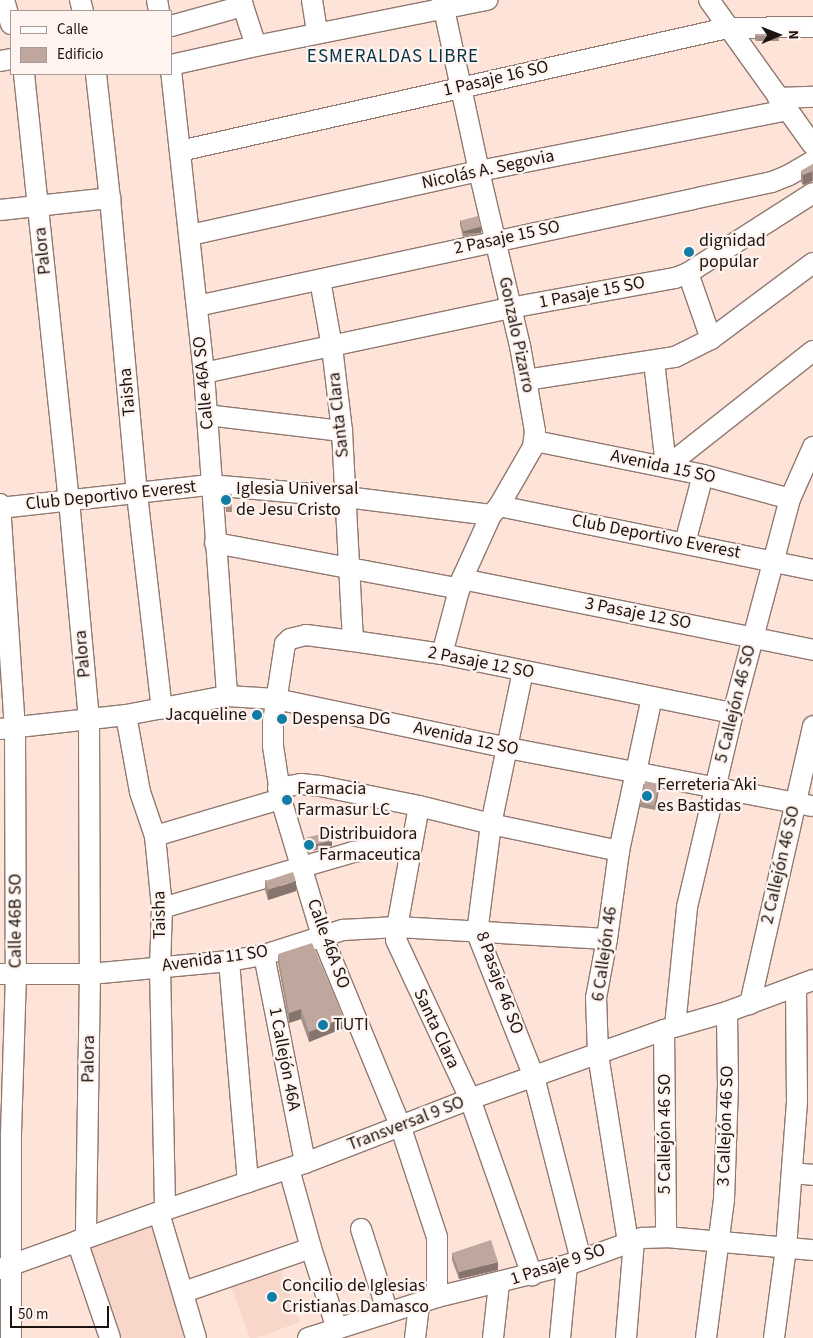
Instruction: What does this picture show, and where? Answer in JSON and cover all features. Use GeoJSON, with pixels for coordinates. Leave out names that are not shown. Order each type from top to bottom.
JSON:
{"type":"FeatureCollection","features":[{"type":"Feature","properties":{"kind":"street"},"geometry":{"type":"LineString","coordinates":[[4,0],[10,21]]}},
{"type":"Feature","properties":{"kind":"street"},"geometry":{"type":"LineString","coordinates":[[312,0],[317,33]]}},
{"type":"Feature","properties":{"kind":"street"},"geometry":{"type":"LineString","coordinates":[[172,65],[443,5],[487,0]]}},
{"type":"Feature","properties":{"kind":"street"},"geometry":{"type":"LineString","coordinates":[[708,0],[813,145]]}},
{"type":"Feature","properties":{"kind":"street"},"geometry":{"type":"LineString","coordinates":[[172,26],[242,3],[256,46]]}},
{"type":"Feature","properties":{"kind":"street","name":"Gonzalo Pizarro"},"geometry":{"type":"LineString","coordinates":[[443,5],[526,380],[535,440]]}},
{"type":"Feature","properties":{"kind":"street","name":"1 Pasaje 16 SO"},"geometry":{"type":"LineString","coordinates":[[180,150],[727,28],[813,28]]}},
{"type":"Feature","properties":{"kind":"street","name":"Palora"},"geometry":{"type":"LineString","coordinates":[[24,75],[69,500],[89,720],[90,974],[81,1239],[110,1338]]}},
{"type":"Feature","properties":{"kind":"street","name":"Taisha"},"geometry":{"type":"LineString","coordinates":[[96,75],[110,198],[137,494],[162,709]]}},
{"type":"Feature","properties":{"kind":"street","name":"Calle 46A SO"},"geometry":{"type":"LineString","coordinates":[[172,75],[204,373],[210,485],[227,696]]}},
{"type":"Feature","properties":{"kind":"street","name":"Nicolás A. Segovia"},"geometry":{"type":"LineString","coordinates":[[190,236],[813,98]]}},
{"type":"Feature","properties":{"kind":"street","name":"2 Pasaje 15 SO"},"geometry":{"type":"LineString","coordinates":[[197,306],[495,240],[772,182],[789,175],[813,161]]}},
{"type":"Feature","properties":{"kind":"street","name":"1 Pasaje 15 SO"},"geometry":{"type":"LineString","coordinates":[[204,373],[510,308],[675,278],[688,273],[813,194]]}},
{"type":"Feature","properties":{"kind":"street"},"geometry":{"type":"LineString","coordinates":[[0,210],[110,198]]}},
{"type":"Feature","properties":{"kind":"street"},"geometry":{"type":"LineString","coordinates":[[526,380],[675,357],[711,339],[813,263]]}},
{"type":"Feature","properties":{"kind":"street"},"geometry":{"type":"LineString","coordinates":[[688,273],[711,339]]}},
{"type":"Feature","properties":{"kind":"street","name":"Santa Clara"},"geometry":{"type":"LineString","coordinates":[[320,280],[332,347],[342,431],[353,641]]}},
{"type":"Feature","properties":{"kind":"street"},"geometry":{"type":"LineString","coordinates":[[666,467],[813,351]]}},
{"type":"Feature","properties":{"kind":"street"},"geometry":{"type":"LineString","coordinates":[[654,361],[666,467]]}},
{"type":"Feature","properties":{"kind":"street"},"geometry":{"type":"LineString","coordinates":[[207,415],[342,431]]}},
{"type":"Feature","properties":{"kind":"street"},"geometry":{"type":"LineString","coordinates":[[442,654],[461,584],[495,510],[535,440]]}},
{"type":"Feature","properties":{"kind":"street","name":"Avenida 15 SO"},"geometry":{"type":"LineString","coordinates":[[535,440],[702,475],[790,499]]}},
{"type":"Feature","properties":{"kind":"street","name":"5 Callejón 46 SO"},"geometry":{"type":"LineString","coordinates":[[666,1237],[670,1028],[687,907],[772,560],[790,499],[813,447]]}},
{"type":"Feature","properties":{"kind":"street"},"geometry":{"type":"LineString","coordinates":[[685,543],[702,475]]}},
{"type":"Feature","properties":{"kind":"street","name":"Club Deportivo Everest"},"geometry":{"type":"LineString","coordinates":[[0,507],[210,485],[495,510],[685,543],[813,570]]}},
{"type":"Feature","properties":{"kind":"street","name":"Calle 46B SO"},"geometry":{"type":"LineString","coordinates":[[0,507],[8,728],[5,1267],[11,1338]]}},
{"type":"Feature","properties":{"kind":"street","name":"3 Pasaje 12 SO"},"geometry":{"type":"LineString","coordinates":[[215,543],[350,569],[461,584],[753,636],[813,650]]}},
{"type":"Feature","properties":{"kind":"street","name":"2 Pasaje 12 SO"},"geometry":{"type":"LineString","coordinates":[[276,699],[282,652],[290,638],[306,635],[442,654],[523,672],[733,713]]}},
{"type":"Feature","properties":{"kind":"street","name":"8 Pasaje 46 SO"},"geometry":{"type":"LineString","coordinates":[[523,672],[491,824],[477,933],[534,1077],[574,1263],[560,1338]]}},
{"type":"Feature","properties":{"kind":"street","name":"Avenida 12 SO"},"geometry":{"type":"LineString","coordinates":[[8,728],[126,715],[227,696],[276,699],[508,748],[804,804]]}},
{"type":"Feature","properties":{"kind":"street","name":"6 Callejón 46"},"geometry":{"type":"LineString","coordinates":[[631,1241],[598,1054],[596,998],[607,939],[619,851],[652,697]]}},
{"type":"Feature","properties":{"kind":"street","name":"Calle 46A SO"},"geometry":{"type":"LineString","coordinates":[[276,699],[273,746],[280,793],[301,868],[322,936],[400,1125],[437,1237],[428,1300],[415,1338]]}},
{"type":"Feature","properties":{"kind":"street","name":"Taisha"},"geometry":{"type":"LineString","coordinates":[[126,715],[140,792],[155,836],[162,908],[160,968],[162,1211],[196,1338]]}},
{"type":"Feature","properties":{"kind":"street","name":"2 Callejón 46 SO"},"geometry":{"type":"LineString","coordinates":[[750,1004],[804,804],[813,726]]}},
{"type":"Feature","properties":{"kind":"street"},"geometry":{"type":"LineString","coordinates":[[155,836],[301,784],[320,786],[419,806],[491,824],[619,851]]}},
{"type":"Feature","properties":{"kind":"street","name":"Santa Clara"},"geometry":{"type":"LineString","coordinates":[[419,806],[397,927],[398,947],[470,1100],[532,1275]]}},
{"type":"Feature","properties":{"kind":"street"},"geometry":{"type":"LineString","coordinates":[[162,908],[353,852],[411,844]]}},
{"type":"Feature","properties":{"kind":"street","name":"Avenida 11 SO"},"geometry":{"type":"LineString","coordinates":[[8,974],[90,974],[230,961],[264,955],[343,930],[397,927],[607,939]]}},
{"type":"Feature","properties":{"kind":"street","name":"1 Callejón 46A"},"geometry":{"type":"LineString","coordinates":[[264,955],[311,1248],[337,1328]]}},
{"type":"Feature","properties":{"kind":"street"},"geometry":{"type":"LineString","coordinates":[[230,961],[248,1182]]}},
{"type":"Feature","properties":{"kind":"street"},"geometry":{"type":"LineString","coordinates":[[774,1338],[786,1248],[792,1174],[805,1102],[805,984]]}},
{"type":"Feature","properties":{"kind":"street","name":"Transversal 9 SO"},"geometry":{"type":"LineString","coordinates":[[5,1267],[81,1239],[297,1166],[400,1125],[670,1028],[727,1012],[805,984]]}},
{"type":"Feature","properties":{"kind":"street","name":"3 Callejón 46 SO"},"geometry":{"type":"LineString","coordinates":[[706,1338],[724,1181],[728,1086],[727,1012]]}},
{"type":"Feature","properties":{"kind":"street"},"geometry":{"type":"LineString","coordinates":[[792,1174],[813,1175]]}},
{"type":"Feature","properties":{"kind":"street"},"geometry":{"type":"LineString","coordinates":[[361,1229],[388,1313]]}},
{"type":"Feature","properties":{"kind":"street","name":"1 Pasaje 9 SO"},"geometry":{"type":"LineString","coordinates":[[308,1338],[428,1300],[499,1284],[574,1263],[642,1238],[666,1237],[813,1250]]}},
{"type":"Feature","properties":{"kind":"street"},"geometry":{"type":"LineString","coordinates":[[626,1338],[631,1241]]}},
{"type":"Feature","properties":{"kind":"street"},"geometry":{"type":"LineString","coordinates":[[184,1292],[311,1248]]}},
{"type":"Feature","properties":{"kind":"street"},"geometry":{"type":"LineString","coordinates":[[493,1338],[499,1284]]}},
{"type":"Feature","properties":{"kind":"shaded area"},"geometry":{"type":"Polygon","coordinates":[[[153,1225],[186,1338],[116,1338],[82,1248],[153,1225]]]}},
{"type":"Feature","properties":{"kind":"shaded area"},"geometry":{"type":"Polygon","coordinates":[[[278,1263],[300,1322],[256,1338],[250,1338],[229,1281],[278,1263]]]}},
{"type":"Feature","properties":{"kind":"building"},"geometry":{"type":"Polygon","coordinates":[[[755,34],[778,34],[778,36],[755,36],[755,34]]]}},
{"type":"Feature","properties":{"kind":"building"},"geometry":{"type":"Polygon","coordinates":[[[813,164],[813,171],[803,175],[801,171],[813,164]]]}},
{"type":"Feature","properties":{"kind":"building"},"geometry":{"type":"Polygon","coordinates":[[[478,216],[481,227],[463,231],[461,221],[478,216]]]}},
{"type":"Feature","properties":{"kind":"building"},"geometry":{"type":"Polygon","coordinates":[[[225,493],[232,494],[232,507],[226,507],[225,493]]]}},
{"type":"Feature","properties":{"kind":"building"},"geometry":{"type":"Polygon","coordinates":[[[645,781],[659,784],[654,805],[640,803],[645,781]]]}},
{"type":"Feature","properties":{"kind":"building"},"geometry":{"type":"Polygon","coordinates":[[[330,832],[332,841],[309,846],[307,837],[330,832]]]}},
{"type":"Feature","properties":{"kind":"building"},"geometry":{"type":"Polygon","coordinates":[[[293,872],[296,881],[268,890],[265,881],[293,872]]]}},
{"type":"Feature","properties":{"kind":"building"},"geometry":{"type":"Polygon","coordinates":[[[312,943],[344,1018],[309,1032],[301,1009],[289,1013],[278,954],[312,943]]]}},
{"type":"Feature","properties":{"kind":"building"},"geometry":{"type":"Polygon","coordinates":[[[491,1240],[498,1262],[459,1272],[452,1253],[491,1240]]]}},
{"type":"Feature","properties":{"kind":"place","name":"dignidad popular"},"geometry":{"type":"Point","coordinates":[689,252]}},
{"type":"Feature","properties":{"kind":"place","name":"Iglesia Universal de Jesu Cristo"},"geometry":{"type":"Point","coordinates":[226,500]}},
{"type":"Feature","properties":{"kind":"place","name":"Jacqueline"},"geometry":{"type":"Point","coordinates":[257,715]}},
{"type":"Feature","properties":{"kind":"place","name":"Despensa DG"},"geometry":{"type":"Point","coordinates":[282,719]}},
{"type":"Feature","properties":{"kind":"place","name":"Ferreteria Aki es Bastidas"},"geometry":{"type":"Point","coordinates":[647,796]}},
{"type":"Feature","properties":{"kind":"place","name":"Farmacia Farmasur LC"},"geometry":{"type":"Point","coordinates":[287,800]}},
{"type":"Feature","properties":{"kind":"place","name":"Distribuidora Farmaceutica"},"geometry":{"type":"Point","coordinates":[309,845]}},
{"type":"Feature","properties":{"kind":"place","name":"TUTI"},"geometry":{"type":"Point","coordinates":[323,1025]}},
{"type":"Feature","properties":{"kind":"place","name":"Concilio de Iglesias Cristianas Damasco"},"geometry":{"type":"Point","coordinates":[272,1297]}},
{"type":"Feature","properties":{"kind":"district","name":"ESMERALDAS LIBRE"},"geometry":{"type":"Point","coordinates":[393,57]}}]}
